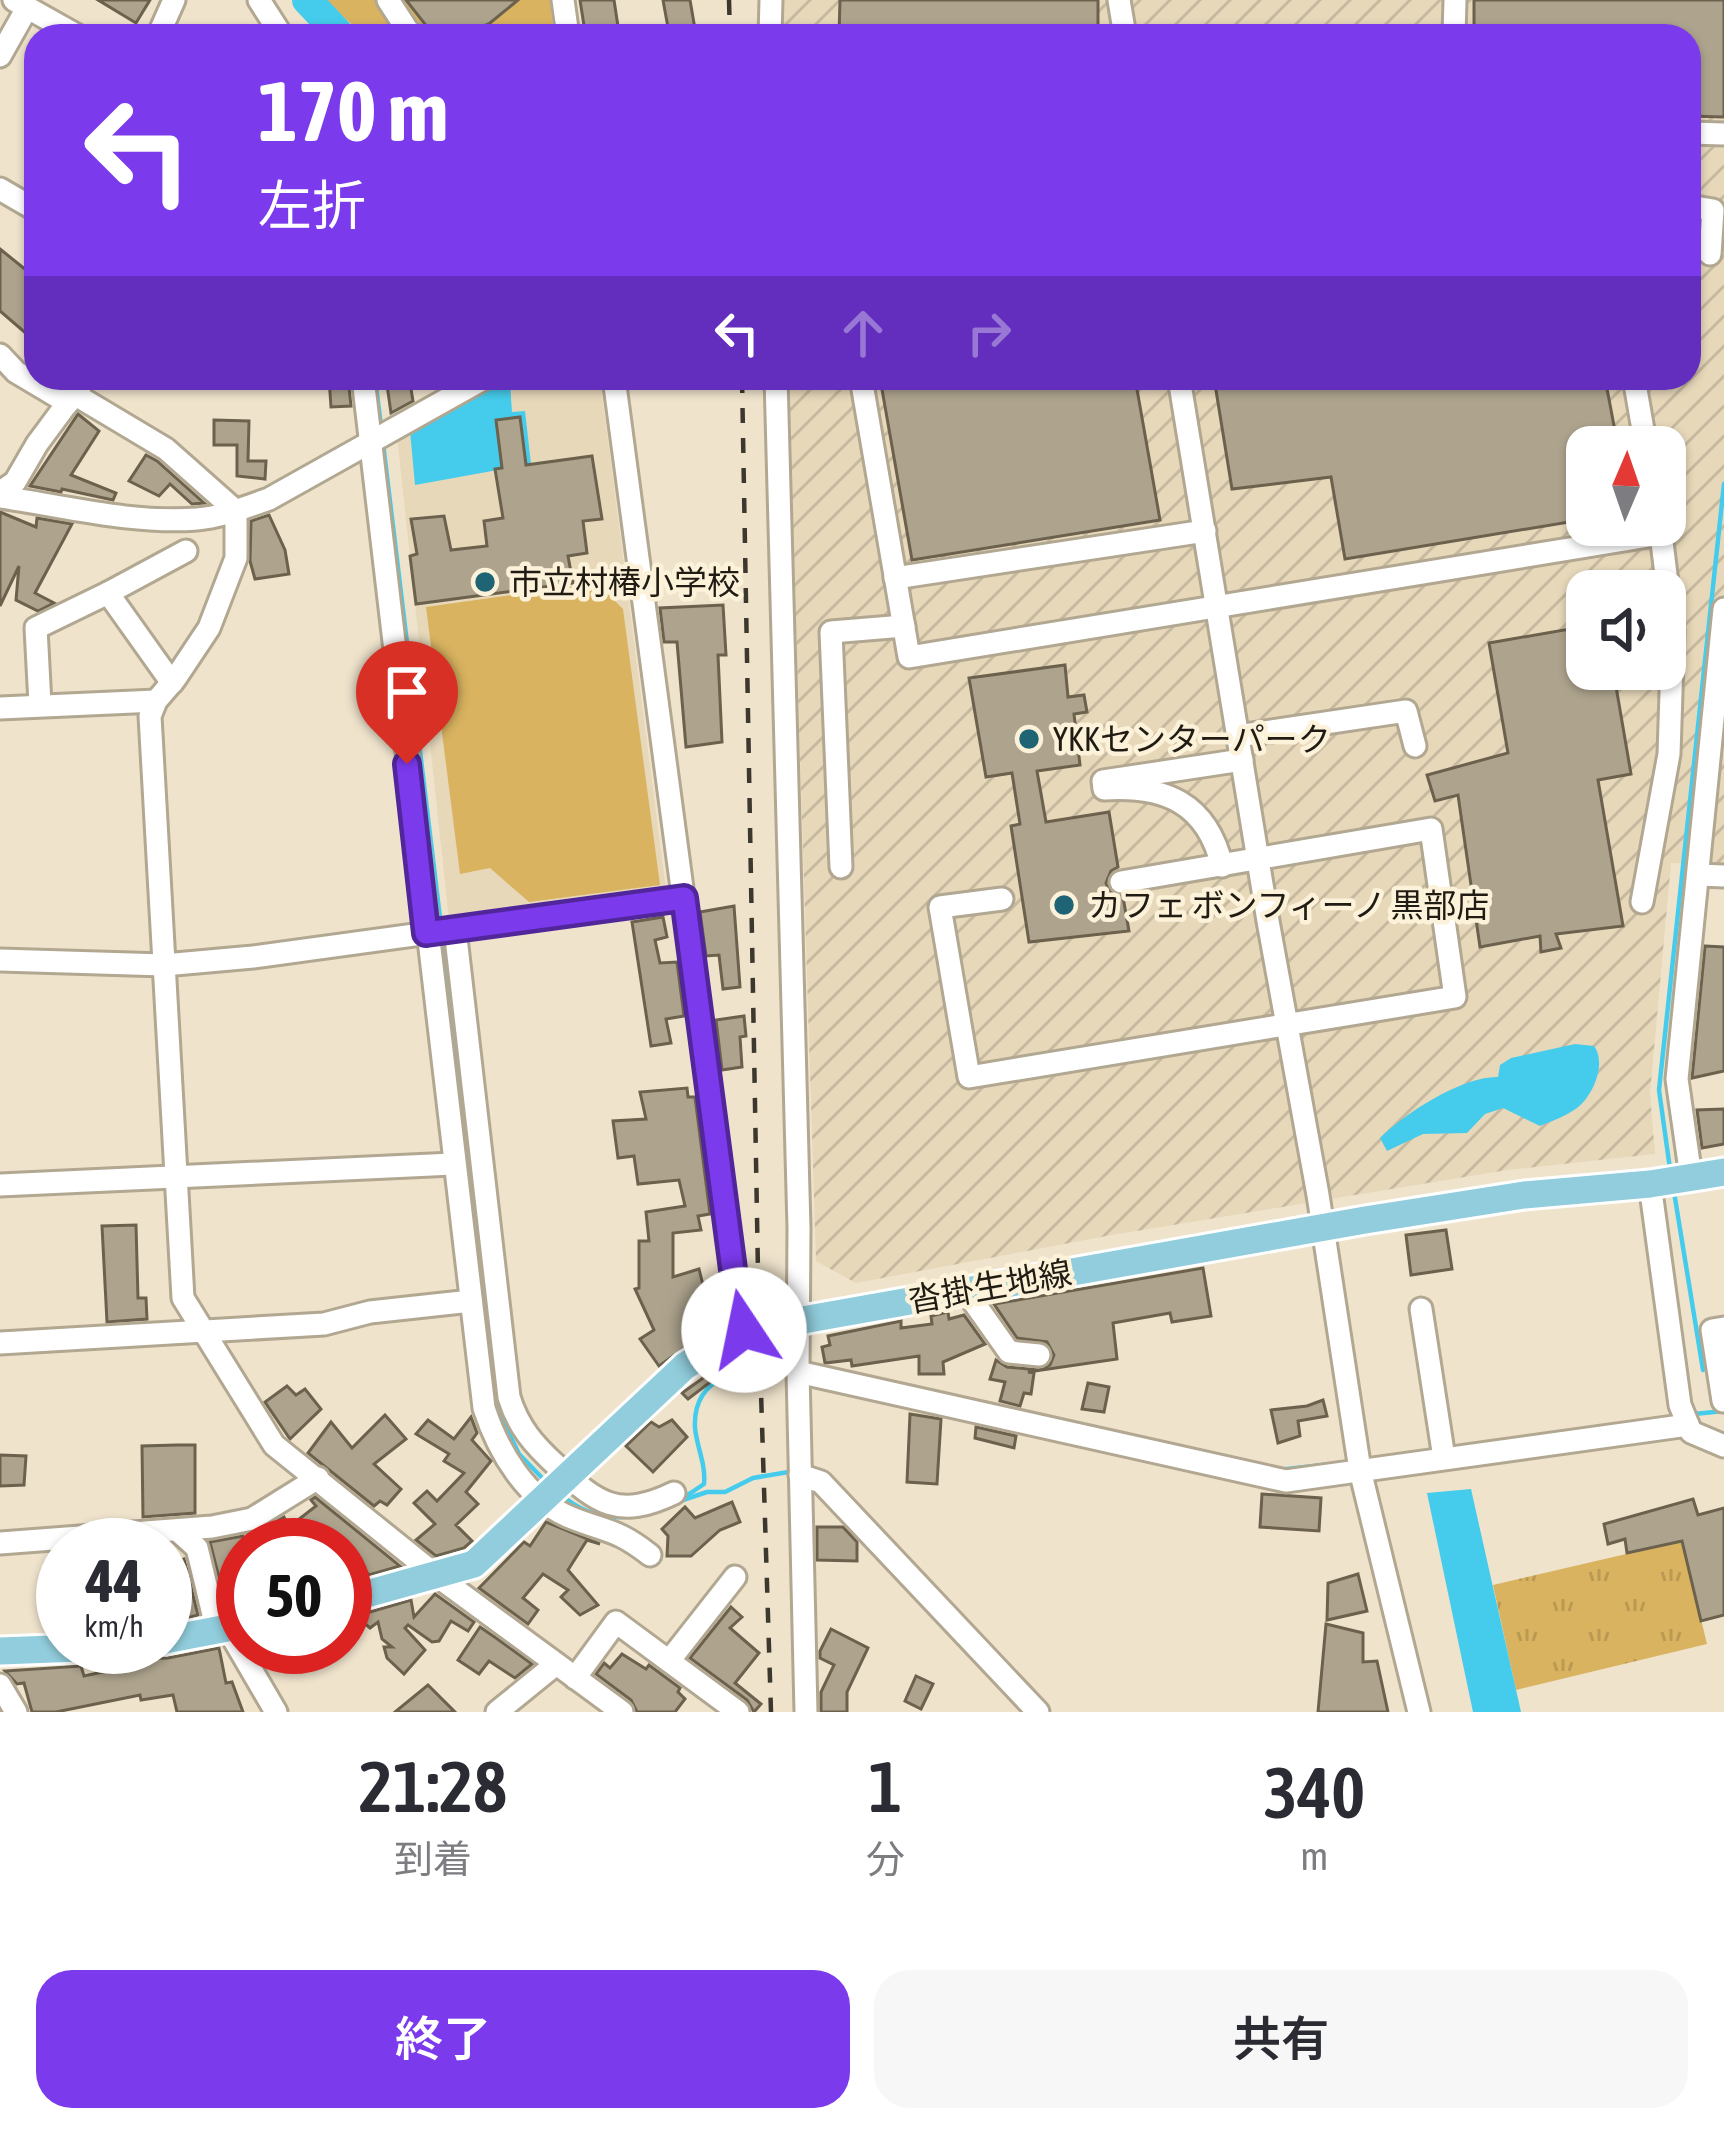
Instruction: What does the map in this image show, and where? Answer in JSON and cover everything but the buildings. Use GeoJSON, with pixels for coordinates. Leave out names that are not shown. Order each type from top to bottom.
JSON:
{"type":"FeatureCollection","features":[{"type":"Feature","properties":{"kind":"main road","name":"沓掛生地線"},"geometry":{"type":"LineString","coordinates":[[372,1593],[474,1564],[685,1366],[741,1330],[1323,1227],[1524,1195],[1724,1172]]}},
{"type":"Feature","properties":{"kind":"main road"},"geometry":{"type":"LineString","coordinates":[[0,1652],[36,1650]]}},
{"type":"Feature","properties":{"kind":"street"},"geometry":{"type":"LineString","coordinates":[[0,56],[21,4],[57,24]]}},
{"type":"Feature","properties":{"kind":"street"},"geometry":{"type":"LineString","coordinates":[[1708,253],[1717,211]]}},
{"type":"Feature","properties":{"kind":"street"},"geometry":{"type":"LineString","coordinates":[[0,355],[24,375]]}},
{"type":"Feature","properties":{"kind":"street"},"geometry":{"type":"LineString","coordinates":[[364,390],[484,1408],[495,1443],[557,1489],[626,1506],[653,1504],[674,1493]]}},
{"type":"Feature","properties":{"kind":"street"},"geometry":{"type":"LineString","coordinates":[[0,495],[152,519],[200,519],[236,511],[269,499],[463,390]]}},
{"type":"Feature","properties":{"kind":"street"},"geometry":{"type":"LineString","coordinates":[[616,390],[741,1330]]}},
{"type":"Feature","properties":{"kind":"street"},"geometry":{"type":"LineString","coordinates":[[776,390],[806,1712]]}},
{"type":"Feature","properties":{"kind":"street"},"geometry":{"type":"LineString","coordinates":[[863,390],[909,657],[1217,609],[1570,546]]}},
{"type":"Feature","properties":{"kind":"street"},"geometry":{"type":"LineString","coordinates":[[1181,390],[1360,1470],[1419,1712]]}},
{"type":"Feature","properties":{"kind":"street"},"geometry":{"type":"LineString","coordinates":[[1636,390],[1642,426]]}},
{"type":"Feature","properties":{"kind":"street"},"geometry":{"type":"LineString","coordinates":[[0,495],[76,392],[166,449],[236,511],[236,558],[209,628],[150,716],[183,1298],[274,1445],[437,1576],[622,1712]]}},
{"type":"Feature","properties":{"kind":"street"},"geometry":{"type":"LineString","coordinates":[[896,578],[1204,531]]}},
{"type":"Feature","properties":{"kind":"street"},"geometry":{"type":"LineString","coordinates":[[1642,902],[1669,754],[1673,631],[1662,546]]}},
{"type":"Feature","properties":{"kind":"street"},"geometry":{"type":"LineString","coordinates":[[40,704],[36,628],[186,551]]}},
{"type":"Feature","properties":{"kind":"street"},"geometry":{"type":"LineString","coordinates":[[107,593],[164,692]]}},
{"type":"Feature","properties":{"kind":"street"},"geometry":{"type":"LineString","coordinates":[[1691,1177],[1677,1079],[1724,608]]}},
{"type":"Feature","properties":{"kind":"street"},"geometry":{"type":"LineString","coordinates":[[841,867],[832,632],[904,626]]}},
{"type":"Feature","properties":{"kind":"street"},"geometry":{"type":"LineString","coordinates":[[0,708],[164,692]]}},
{"type":"Feature","properties":{"kind":"street"},"geometry":{"type":"LineString","coordinates":[[1238,736],[1406,711],[1415,746]]}},
{"type":"Feature","properties":{"kind":"street"},"geometry":{"type":"LineString","coordinates":[[1222,866],[1208,826],[1184,804],[1147,789],[1104,789],[1103,782],[1242,760]]}},
{"type":"Feature","properties":{"kind":"street"},"geometry":{"type":"LineString","coordinates":[[1002,899],[940,907],[969,1077],[1455,997],[1431,829],[1121,882]]}},
{"type":"Feature","properties":{"kind":"street"},"geometry":{"type":"LineString","coordinates":[[1697,875],[1724,876]]}},
{"type":"Feature","properties":{"kind":"street"},"geometry":{"type":"LineString","coordinates":[[0,960],[164,965],[684,898]]}},
{"type":"Feature","properties":{"kind":"street"},"geometry":{"type":"LineString","coordinates":[[454,929],[509,1397],[516,1420],[572,1518],[604,1526],[650,1555]]}},
{"type":"Feature","properties":{"kind":"street"},"geometry":{"type":"LineString","coordinates":[[0,1185],[453,1164]]}},
{"type":"Feature","properties":{"kind":"street"},"geometry":{"type":"LineString","coordinates":[[1649,1184],[1686,1420],[1724,1446]]}},
{"type":"Feature","properties":{"kind":"street"},"geometry":{"type":"LineString","coordinates":[[965,1290],[1010,1352],[1039,1355]]}},
{"type":"Feature","properties":{"kind":"street"},"geometry":{"type":"LineString","coordinates":[[0,1343],[324,1324],[370,1312],[470,1300]]}},
{"type":"Feature","properties":{"kind":"street"},"geometry":{"type":"LineString","coordinates":[[1421,1310],[1444,1458]]}},
{"type":"Feature","properties":{"kind":"street"},"geometry":{"type":"LineString","coordinates":[[798,1372],[1286,1481],[1686,1420],[1724,1401],[1712,1330],[1724,1328]]}},
{"type":"Feature","properties":{"kind":"street"},"geometry":{"type":"LineString","coordinates":[[800,1475],[821,1482],[1038,1712]]}},
{"type":"Feature","properties":{"kind":"street"},"geometry":{"type":"LineString","coordinates":[[192,1528],[252,1519],[318,1478]]}},
{"type":"Feature","properties":{"kind":"street"},"geometry":{"type":"LineString","coordinates":[[0,1543],[36,1540]]}},
{"type":"Feature","properties":{"kind":"street"},"geometry":{"type":"LineString","coordinates":[[192,1544],[216,1596]]}},
{"type":"Feature","properties":{"kind":"street"},"geometry":{"type":"LineString","coordinates":[[669,1661],[735,1577]]}},
{"type":"Feature","properties":{"kind":"street"},"geometry":{"type":"LineString","coordinates":[[497,1712],[565,1671],[616,1622],[738,1712]]}},
{"type":"Feature","properties":{"kind":"street"},"geometry":{"type":"LineString","coordinates":[[255,1674],[276,1712]]}},
{"type":"Feature","properties":{"kind":"street"},"geometry":{"type":"LineString","coordinates":[[0,1685],[16,1712]]}},
{"type":"Feature","properties":{"kind":"shaded area"},"geometry":{"type":"Polygon","coordinates":[[[782,0],[1724,0],[1724,864],[1671,863],[1650,1094],[1655,1154],[1507,1170],[856,1283],[816,1261],[788,390],[1701,390],[1701,24],[782,24],[782,0]]]}},
{"type":"Feature","properties":{"kind":"shaded area"},"geometry":{"type":"Polygon","coordinates":[[[482,390],[602,390],[666,890],[449,920],[397,436],[482,390]]]}},
{"type":"Feature","properties":{"kind":"green space"},"geometry":{"type":"Polygon","coordinates":[[[324,0],[550,0],[553,24],[351,24],[324,0]]]}},
{"type":"Feature","properties":{"kind":"green space"},"geometry":{"type":"Polygon","coordinates":[[[597,583],[623,609],[660,885],[529,902],[490,868],[460,874],[426,607],[597,583]]]}},
{"type":"Feature","properties":{"kind":"green space"},"geometry":{"type":"Polygon","coordinates":[[[1682,1541],[1707,1644],[1516,1690],[1493,1585],[1682,1541]]]}},
{"type":"Feature","properties":{"kind":"water"},"geometry":{"type":"Polygon","coordinates":[[[482,390],[510,390],[512,412],[525,411],[531,464],[415,485],[410,431],[482,390]]]}},
{"type":"Feature","properties":{"kind":"water"},"geometry":{"type":"Polygon","coordinates":[[[1575,1044],[1594,1046],[1599,1070],[1588,1096],[1564,1116],[1540,1126],[1503,1108],[1485,1114],[1467,1133],[1423,1134],[1387,1151],[1380,1138],[1435,1098],[1468,1083],[1498,1077],[1500,1065],[1511,1058],[1575,1044]]]}},
{"type":"Feature","properties":{"kind":"water"},"geometry":{"type":"Polygon","coordinates":[[[1471,1489],[1521,1712],[1473,1712],[1427,1493],[1471,1489]]]}},
{"type":"Feature","properties":{"kind":"waterway"},"geometry":{"type":"LineString","coordinates":[[307,0],[330,24]]}},
{"type":"Feature","properties":{"kind":"waterway"},"geometry":{"type":"LineString","coordinates":[[1701,231],[1724,235]]}},
{"type":"Feature","properties":{"kind":"waterway"},"geometry":{"type":"LineString","coordinates":[[376,390],[381,426]]}},
{"type":"Feature","properties":{"kind":"waterway"},"geometry":{"type":"LineString","coordinates":[[383,443],[441,926]]}},
{"type":"Feature","properties":{"kind":"waterway"},"geometry":{"type":"LineString","coordinates":[[1670,1169],[1659,1090],[1724,484]]}},
{"type":"Feature","properties":{"kind":"waterway"},"geometry":{"type":"LineString","coordinates":[[442,938],[499,1413],[519,1454],[547,1483]]}},
{"type":"Feature","properties":{"kind":"waterway"},"geometry":{"type":"LineString","coordinates":[[1674,1192],[1703,1370]]}},
{"type":"Feature","properties":{"kind":"waterway"},"geometry":{"type":"LineString","coordinates":[[560,1494],[578,1507],[614,1517],[669,1505],[704,1484],[695,1428],[703,1395],[713,1384],[741,1371],[791,1368]]}},
{"type":"Feature","properties":{"kind":"waterway"},"geometry":{"type":"LineString","coordinates":[[1694,1414],[1724,1411]]}},
{"type":"Feature","properties":{"kind":"waterway"},"geometry":{"type":"LineString","coordinates":[[1278,1470],[1332,1464]]}},
{"type":"Feature","properties":{"kind":"waterway"},"geometry":{"type":"LineString","coordinates":[[680,1501],[725,1492],[753,1478],[794,1471]]}},
{"type":"Feature","properties":{"kind":"railway"},"geometry":{"type":"LineString","coordinates":[[729,0],[730,24]]}},
{"type":"Feature","properties":{"kind":"railway"},"geometry":{"type":"LineString","coordinates":[[742,390],[759,1328],[771,1712]]}},
{"type":"Feature","properties":{"kind":"place","name":"市立村椿小学校"},"geometry":{"type":"Point","coordinates":[485,582]}},
{"type":"Feature","properties":{"kind":"place","name":"YKKセンターパーク"},"geometry":{"type":"Point","coordinates":[1029,739]}},
{"type":"Feature","properties":{"kind":"place","name":"カフェ ボンフィーノ 黒部店"},"geometry":{"type":"Point","coordinates":[1064,905]}},
{"type":"Feature","properties":{"kind":"route"},"geometry":{"type":"LineString","coordinates":[[407,764],[426,933],[684,898],[744,1330]]}}]}
